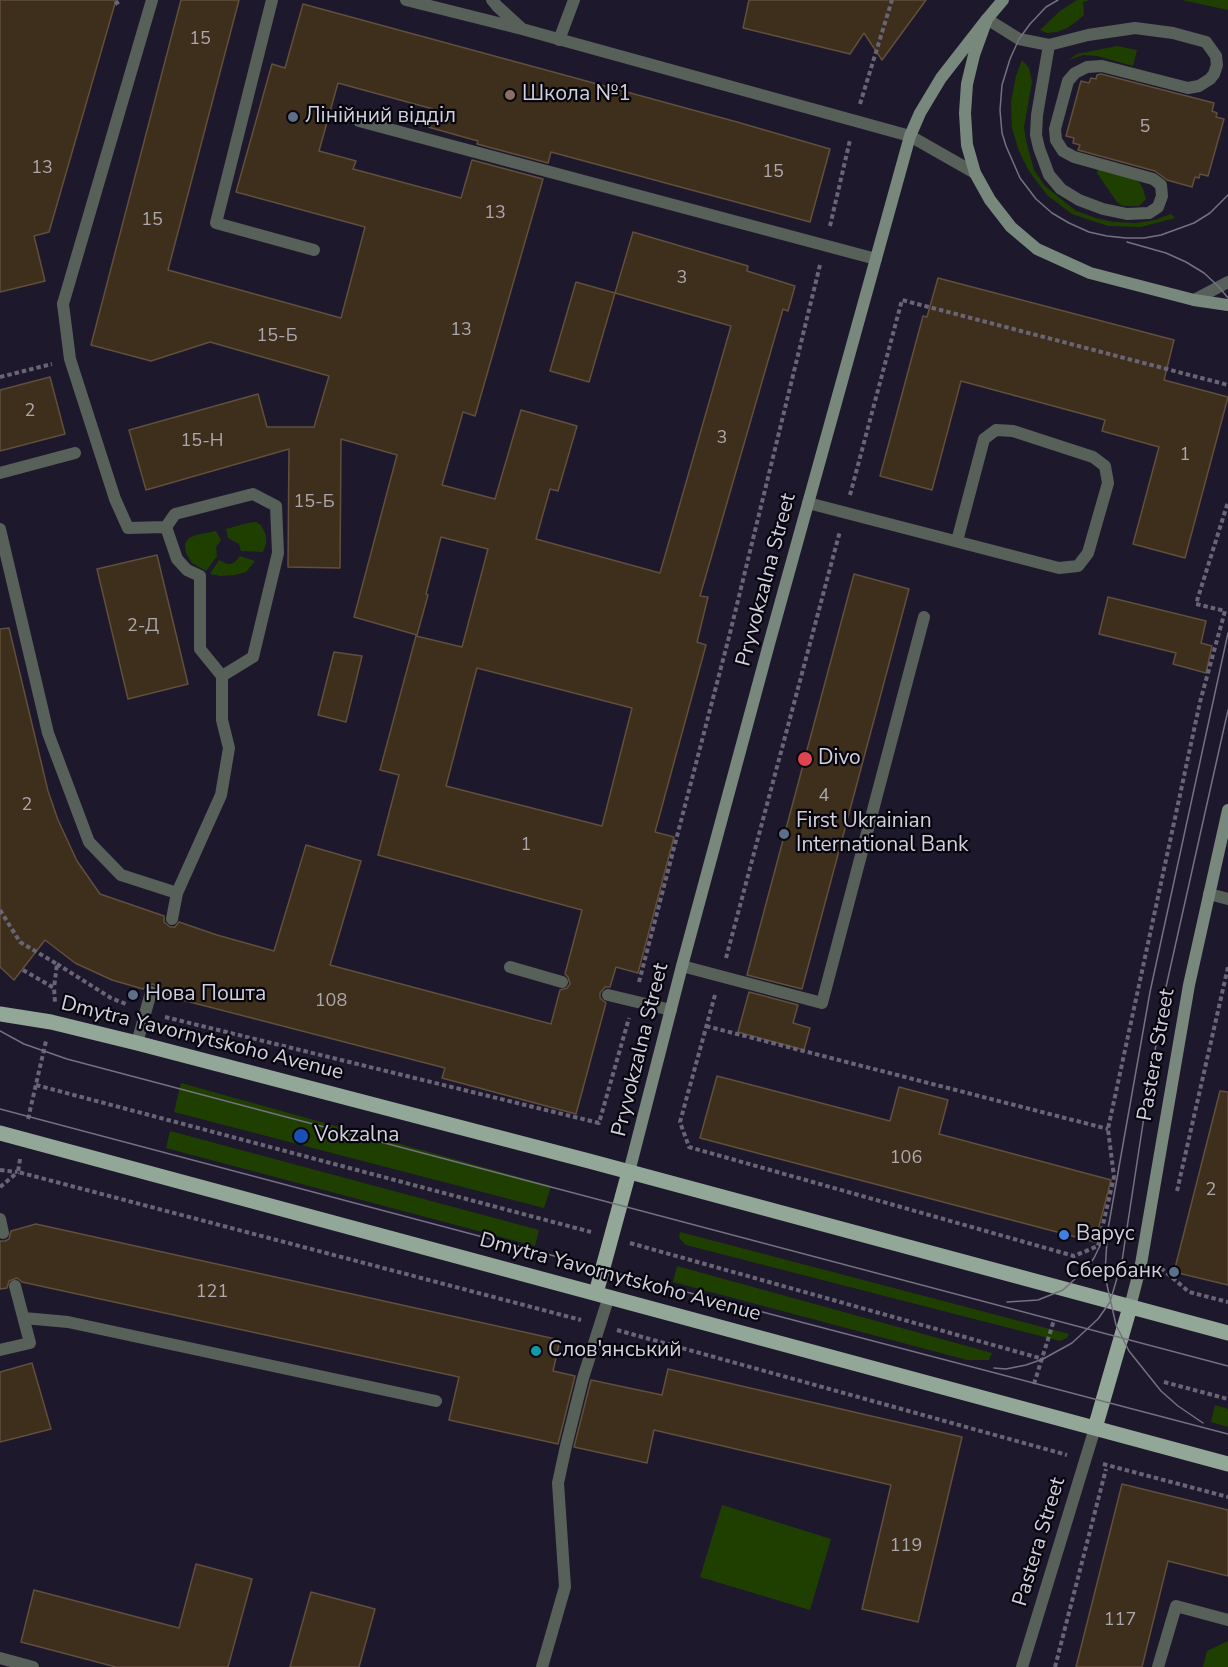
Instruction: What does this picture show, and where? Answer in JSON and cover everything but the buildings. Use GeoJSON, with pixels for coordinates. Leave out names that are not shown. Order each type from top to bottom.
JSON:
{"type":"FeatureCollection","features":[{"type":"Feature","properties":{"kind":"main road","name":"Pryvokzalna Street"},"geometry":{"type":"LineString","coordinates":[[629,1172],[682,966],[910,136],[920,113],[941,78],[1003,0]]}},
{"type":"Feature","properties":{"kind":"main road"},"geometry":{"type":"LineString","coordinates":[[987,19],[974,55],[967,84],[964,113],[967,145],[975,173],[990,200],[1011,227],[1037,249],[1090,273],[1194,300],[1228,305]]}},
{"type":"Feature","properties":{"kind":"main road","name":"Pastera Street"},"geometry":{"type":"LineString","coordinates":[[1130,1307],[1141,1264],[1189,985],[1228,810]]}},
{"type":"Feature","properties":{"kind":"main road","name":"Dmytra Yavornytskoho Avenue"},"geometry":{"type":"LineString","coordinates":[[0,1014],[51,1022],[137,1043],[1228,1333]]}},
{"type":"Feature","properties":{"kind":"main road","name":"Dmytra Yavornytskoho Avenue"},"geometry":{"type":"LineString","coordinates":[[0,1133],[1228,1464]]}},
{"type":"Feature","properties":{"kind":"main road"},"geometry":{"type":"LineString","coordinates":[[602,1294],[612,1238],[629,1172]]}},
{"type":"Feature","properties":{"kind":"main road"},"geometry":{"type":"LineString","coordinates":[[1095,1428],[1130,1307]]}},
{"type":"Feature","properties":{"kind":"street"},"geometry":{"type":"LineString","coordinates":[[152,0],[63,303],[70,359],[115,499],[128,528],[165,527]]}},
{"type":"Feature","properties":{"kind":"street"},"geometry":{"type":"LineString","coordinates":[[272,0],[216,222],[315,250]]}},
{"type":"Feature","properties":{"kind":"street"},"geometry":{"type":"LineString","coordinates":[[406,0],[522,29],[910,136],[975,173]]}},
{"type":"Feature","properties":{"kind":"street"},"geometry":{"type":"LineString","coordinates":[[492,0],[522,29]]}},
{"type":"Feature","properties":{"kind":"street"},"geometry":{"type":"LineString","coordinates":[[559,40],[574,0]]}},
{"type":"Feature","properties":{"kind":"street"},"geometry":{"type":"LineString","coordinates":[[987,19],[1019,39],[1049,45],[1088,35],[1135,28],[1173,33],[1206,42],[1212,49],[1217,65],[1214,74],[1199,86],[1188,88],[1102,66],[1087,67],[1068,81],[1055,129],[1056,140],[1063,151],[1074,157],[1153,179],[1161,185],[1162,196],[1158,207],[1149,213],[1127,214],[1103,209],[1079,200],[1061,189],[1049,175],[1036,135],[1037,115],[1049,45]]}},
{"type":"Feature","properties":{"kind":"street"},"geometry":{"type":"LineString","coordinates":[[359,121],[876,258]]}},
{"type":"Feature","properties":{"kind":"street"},"geometry":{"type":"LineString","coordinates":[[1194,300],[1228,282]]}},
{"type":"Feature","properties":{"kind":"street"},"geometry":{"type":"LineString","coordinates":[[808,503],[1059,568],[1078,566],[1088,553],[1108,483],[1105,466],[1093,456],[1013,431],[996,430],[984,440],[957,541]]}},
{"type":"Feature","properties":{"kind":"street"},"geometry":{"type":"LineString","coordinates":[[0,473],[75,453]]}},
{"type":"Feature","properties":{"kind":"street"},"geometry":{"type":"LineString","coordinates":[[165,527],[175,514],[253,494],[276,506],[278,553],[253,657],[222,676]]}},
{"type":"Feature","properties":{"kind":"street"},"geometry":{"type":"LineString","coordinates":[[165,527],[177,559],[187,570],[200,576],[200,649],[222,676],[222,720],[229,748],[221,795],[177,893],[172,919]]}},
{"type":"Feature","properties":{"kind":"street"},"geometry":{"type":"LineString","coordinates":[[0,529],[48,733],[89,842],[121,875],[177,893]]}},
{"type":"Feature","properties":{"kind":"street"},"geometry":{"type":"LineString","coordinates":[[682,966],[822,1003],[924,617]]}},
{"type":"Feature","properties":{"kind":"street"},"geometry":{"type":"LineString","coordinates":[[1209,894],[1228,899]]}},
{"type":"Feature","properties":{"kind":"street"},"geometry":{"type":"LineString","coordinates":[[510,967],[562,982]]}},
{"type":"Feature","properties":{"kind":"street"},"geometry":{"type":"LineString","coordinates":[[137,1043],[151,992]]}},
{"type":"Feature","properties":{"kind":"street"},"geometry":{"type":"LineString","coordinates":[[608,995],[671,1010]]}},
{"type":"Feature","properties":{"kind":"street"},"geometry":{"type":"LineString","coordinates":[[0,1219],[3,1233]]}},
{"type":"Feature","properties":{"kind":"street"},"geometry":{"type":"LineString","coordinates":[[0,1350],[30,1343],[15,1286]]}},
{"type":"Feature","properties":{"kind":"street"},"geometry":{"type":"LineString","coordinates":[[542,1667],[565,1587],[558,1483],[602,1294]]}},
{"type":"Feature","properties":{"kind":"street"},"geometry":{"type":"LineString","coordinates":[[24,1318],[68,1322],[436,1401]]}},
{"type":"Feature","properties":{"kind":"street","name":"Pastera Street"},"geometry":{"type":"LineString","coordinates":[[1022,1667],[1095,1428]]}},
{"type":"Feature","properties":{"kind":"street"},"geometry":{"type":"LineString","coordinates":[[1158,1667],[1176,1606],[1228,1620]]}},
{"type":"Feature","properties":{"kind":"street"},"geometry":{"type":"LineString","coordinates":[[0,1658],[33,1667]]}},
{"type":"Feature","properties":{"kind":"path"},"geometry":{"type":"LineString","coordinates":[[115,4],[121,0]]}},
{"type":"Feature","properties":{"kind":"path"},"geometry":{"type":"LineString","coordinates":[[0,910],[20,942],[111,998],[145,1012],[599,1124],[634,1001],[730,633],[854,122],[892,0]]}},
{"type":"Feature","properties":{"kind":"path"},"geometry":{"type":"LineString","coordinates":[[1228,385],[902,300],[680,1122],[689,1147],[1074,1256],[1098,1246],[1114,1177],[1108,1129],[1200,702],[1225,611],[1196,604],[1228,502]]}},
{"type":"Feature","properties":{"kind":"path"},"geometry":{"type":"LineString","coordinates":[[0,377],[70,359]]}},
{"type":"Feature","properties":{"kind":"path"},"geometry":{"type":"LineString","coordinates":[[24,1140],[55,1006],[54,988],[57,964]]}},
{"type":"Feature","properties":{"kind":"path"},"geometry":{"type":"LineString","coordinates":[[1175,1197],[1228,967]]}},
{"type":"Feature","properties":{"kind":"path"},"geometry":{"type":"LineString","coordinates":[[23,970],[54,988]]}},
{"type":"Feature","properties":{"kind":"path"},"geometry":{"type":"LineString","coordinates":[[706,1026],[1108,1129]]}},
{"type":"Feature","properties":{"kind":"path"},"geometry":{"type":"LineString","coordinates":[[36,1085],[612,1238],[1043,1359]]}},
{"type":"Feature","properties":{"kind":"path"},"geometry":{"type":"LineString","coordinates":[[0,1170],[18,1172],[0,1187]]}},
{"type":"Feature","properties":{"kind":"path"},"geometry":{"type":"LineString","coordinates":[[1160,1267],[1190,1292],[1228,1302]]}},
{"type":"Feature","properties":{"kind":"path"},"geometry":{"type":"LineString","coordinates":[[1034,1384],[1054,1320]]}},
{"type":"Feature","properties":{"kind":"path"},"geometry":{"type":"LineString","coordinates":[[1164,1382],[1228,1399]]}},
{"type":"Feature","properties":{"kind":"path"},"geometry":{"type":"LineString","coordinates":[[1055,1667],[1107,1466]]}},
{"type":"Feature","properties":{"kind":"green space"},"geometry":{"type":"Polygon","coordinates":[[[1077,0],[1090,0],[1083,2],[1084,15],[1077,21],[1057,32],[1047,33],[1040,30],[1060,11],[1077,0]]]}},
{"type":"Feature","properties":{"kind":"green space"},"geometry":{"type":"Polygon","coordinates":[[[1182,0],[1228,0],[1228,10],[1182,0]]]}},
{"type":"Feature","properties":{"kind":"green space"},"geometry":{"type":"Polygon","coordinates":[[[1117,46],[1137,50],[1133,66],[1097,56],[1083,55],[1069,60],[1077,54],[1117,46]]]}},
{"type":"Feature","properties":{"kind":"green space"},"geometry":{"type":"Polygon","coordinates":[[[1022,60],[1029,68],[1032,82],[1024,127],[1026,141],[1034,170],[1045,186],[1076,211],[1096,218],[1136,223],[1155,220],[1171,214],[1175,218],[1141,227],[1108,226],[1072,214],[1047,195],[1029,171],[1019,151],[1012,128],[1011,102],[1022,60]]]}},
{"type":"Feature","properties":{"kind":"green space"},"geometry":{"type":"Polygon","coordinates":[[[1098,169],[1134,179],[1140,183],[1146,199],[1139,206],[1121,205],[1097,173],[1098,169]]]}},
{"type":"Feature","properties":{"kind":"green space"},"geometry":{"type":"Polygon","coordinates":[[[256,522],[261,525],[266,535],[263,552],[241,551],[239,544],[228,538],[226,529],[256,522]]]}},
{"type":"Feature","properties":{"kind":"green space"},"geometry":{"type":"Polygon","coordinates":[[[216,531],[221,540],[216,547],[217,556],[206,571],[192,563],[186,553],[185,544],[189,538],[196,535],[216,531]]]}},
{"type":"Feature","properties":{"kind":"green space"},"geometry":{"type":"Polygon","coordinates":[[[240,556],[255,561],[246,572],[221,576],[210,574],[219,560],[231,564],[240,556]]]}},
{"type":"Feature","properties":{"kind":"green space"},"geometry":{"type":"Polygon","coordinates":[[[181,1083],[551,1186],[544,1208],[174,1112],[181,1083]]]}},
{"type":"Feature","properties":{"kind":"green space"},"geometry":{"type":"Polygon","coordinates":[[[170,1131],[539,1230],[535,1246],[166,1148],[170,1131]]]}},
{"type":"Feature","properties":{"kind":"green space"},"geometry":{"type":"Polygon","coordinates":[[[680,1232],[1069,1334],[1067,1338],[1060,1341],[686,1245],[679,1238],[680,1232]]]}},
{"type":"Feature","properties":{"kind":"green space"},"geometry":{"type":"Polygon","coordinates":[[[677,1266],[992,1353],[989,1360],[967,1360],[673,1282],[677,1266]]]}},
{"type":"Feature","properties":{"kind":"green space"},"geometry":{"type":"Polygon","coordinates":[[[1215,1405],[1228,1409],[1228,1427],[1211,1422],[1215,1405]]]}},
{"type":"Feature","properties":{"kind":"green space"},"geometry":{"type":"Polygon","coordinates":[[[722,1505],[831,1539],[810,1610],[700,1577],[722,1505]]]}},
{"type":"Feature","properties":{"kind":"green space"},"geometry":{"type":"Polygon","coordinates":[[[1228,1641],[1228,1667],[1203,1667],[1207,1651],[1228,1641]]]}},
{"type":"Feature","properties":{"kind":"tram line"},"geometry":{"type":"LineString","coordinates":[[1058,0],[1046,7],[1019,39],[1002,85],[1000,110],[1002,133],[1020,178],[1036,199],[1052,213],[1089,232],[1107,236],[1144,238],[1161,235],[1194,223],[1210,213],[1228,195]]}},
{"type":"Feature","properties":{"kind":"tram line"},"geometry":{"type":"LineString","coordinates":[[1127,242],[1166,253],[1186,262],[1204,273],[1228,298]]}},
{"type":"Feature","properties":{"kind":"tram line"},"geometry":{"type":"LineString","coordinates":[[1007,1302],[1038,1300],[1063,1290],[1086,1269],[1108,1229],[1150,992],[1228,633]]}},
{"type":"Feature","properties":{"kind":"tram line"},"geometry":{"type":"LineString","coordinates":[[994,1368],[1006,1369],[1026,1365],[1043,1359],[1072,1343],[1098,1319],[1110,1302],[1122,1261],[1166,987],[1228,710]]}},
{"type":"Feature","properties":{"kind":"tram line"},"geometry":{"type":"LineString","coordinates":[[0,1031],[24,1044],[67,1059],[1228,1366]]}},
{"type":"Feature","properties":{"kind":"tram line"},"geometry":{"type":"LineString","coordinates":[[0,1109],[1228,1434]]}},
{"type":"Feature","properties":{"kind":"tram line"},"geometry":{"type":"LineString","coordinates":[[1107,1240],[1105,1272],[1107,1285],[1116,1325],[1129,1351],[1161,1391],[1203,1423]]}},
{"type":"Feature","properties":{"kind":"place","name":"Школа №1"},"geometry":{"type":"Point","coordinates":[510,95]}},
{"type":"Feature","properties":{"kind":"place","name":"Лінійний відділ"},"geometry":{"type":"Point","coordinates":[293,117]}},
{"type":"Feature","properties":{"kind":"place","name":"Divo"},"geometry":{"type":"Point","coordinates":[805,759]}},
{"type":"Feature","properties":{"kind":"place","name":"First Ukrainian International Bank"},"geometry":{"type":"Point","coordinates":[784,834]}},
{"type":"Feature","properties":{"kind":"place","name":"Нова Пошта"},"geometry":{"type":"Point","coordinates":[133,995]}},
{"type":"Feature","properties":{"kind":"place","name":"Vokzalna"},"geometry":{"type":"Point","coordinates":[301,1136]}},
{"type":"Feature","properties":{"kind":"place","name":"Варус"},"geometry":{"type":"Point","coordinates":[1064,1235]}},
{"type":"Feature","properties":{"kind":"place","name":"Сбербанк"},"geometry":{"type":"Point","coordinates":[1174,1272]}},
{"type":"Feature","properties":{"kind":"place","name":"Слов'янський"},"geometry":{"type":"Point","coordinates":[536,1351]}}]}
